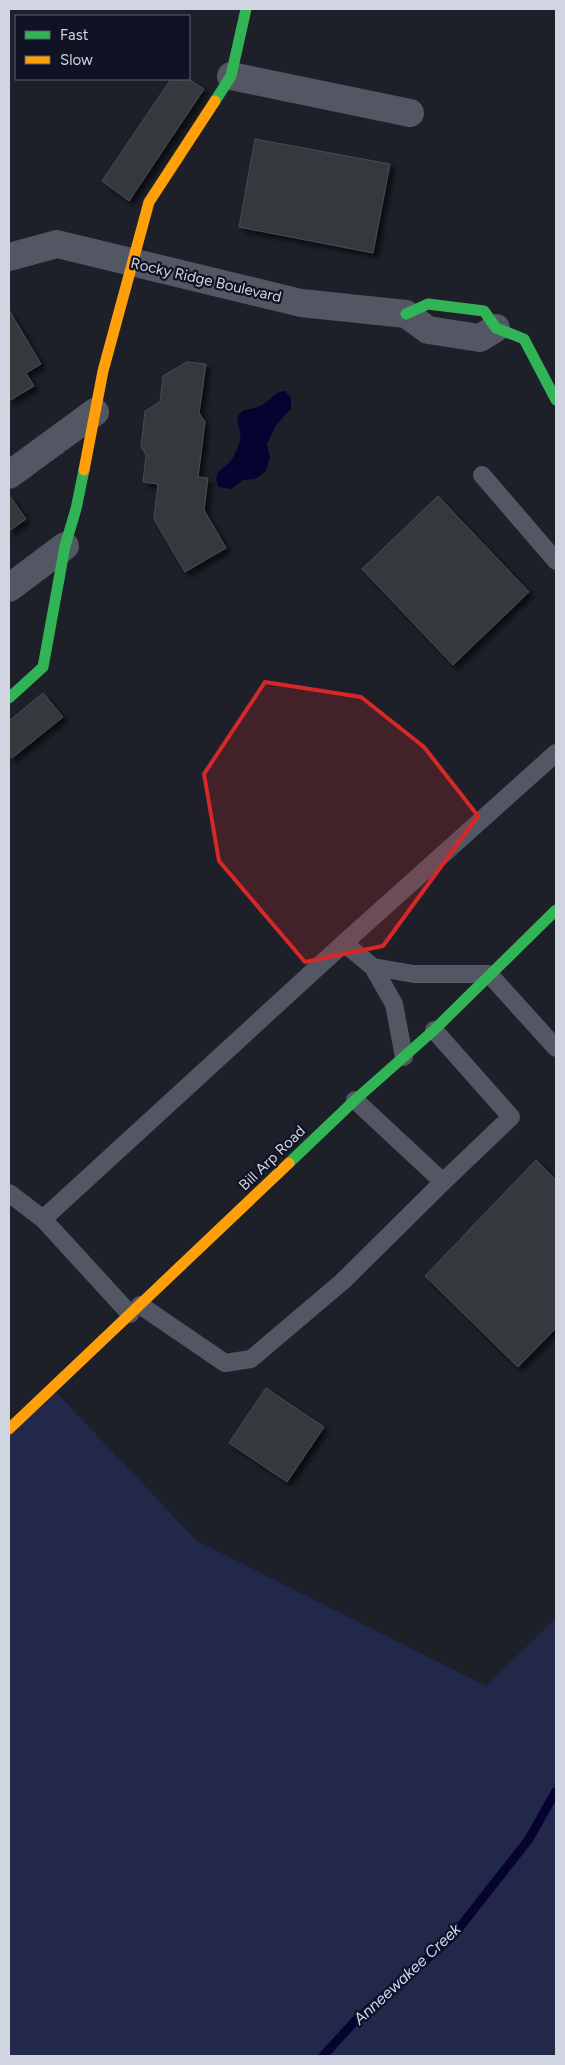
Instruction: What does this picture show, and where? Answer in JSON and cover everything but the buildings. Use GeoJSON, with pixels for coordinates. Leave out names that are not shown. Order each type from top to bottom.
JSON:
{"type":"FeatureCollection","features":[{"type":"Feature","properties":{"kind":"street"},"geometry":{"type":"LineString","coordinates":[[9,698],[43,668],[65,546],[76,509],[103,371],[149,202],[231,76],[246,9]]}},
{"type":"Feature","properties":{"kind":"street"},"geometry":{"type":"LineString","coordinates":[[231,76],[410,113]]}},
{"type":"Feature","properties":{"kind":"street","name":"Rocky Ridge Boulevard"},"geometry":{"type":"LineString","coordinates":[[9,257],[57,244],[301,303],[406,314],[428,330],[480,338],[496,328],[524,339],[556,400]]}},
{"type":"Feature","properties":{"kind":"street"},"geometry":{"type":"LineString","coordinates":[[9,475],[95,412]]}},
{"type":"Feature","properties":{"kind":"street"},"geometry":{"type":"LineString","coordinates":[[9,588],[65,546]]}},
{"type":"Feature","properties":{"kind":"street","name":"Bill Arp Road"},"geometry":{"type":"LineString","coordinates":[[9,1429],[355,1100],[434,1030],[556,910]]}},
{"type":"Feature","properties":{"kind":"lane"},"geometry":{"type":"LineString","coordinates":[[482,475],[556,561]]}},
{"type":"Feature","properties":{"kind":"lane"},"geometry":{"type":"LineString","coordinates":[[43,1219],[344,943],[556,753]]}},
{"type":"Feature","properties":{"kind":"lane"},"geometry":{"type":"LineString","coordinates":[[344,943],[373,967],[394,1004],[404,1057]]}},
{"type":"Feature","properties":{"kind":"lane"},"geometry":{"type":"LineString","coordinates":[[373,967],[414,974],[489,974],[556,1048]]}},
{"type":"Feature","properties":{"kind":"lane"},"geometry":{"type":"LineString","coordinates":[[9,1193],[43,1219],[135,1309],[225,1363],[251,1360],[343,1281],[511,1117],[434,1030]]}},
{"type":"Feature","properties":{"kind":"lane"},"geometry":{"type":"LineString","coordinates":[[355,1100],[443,1182]]}},
{"type":"Feature","properties":{"kind":"highlighted area"},"geometry":{"type":"Polygon","coordinates":[[[265,682],[361,697],[424,747],[478,816],[383,946],[305,962],[219,861],[204,774],[265,682]]]}},
{"type":"Feature","properties":{"kind":"shaded area"},"geometry":{"type":"Polygon","coordinates":[[[285,391],[291,397],[291,409],[276,425],[267,444],[270,457],[266,471],[255,479],[243,480],[231,489],[219,487],[216,478],[217,474],[232,459],[240,441],[237,418],[242,411],[260,406],[276,394],[285,391]]]}},
{"type":"Feature","properties":{"kind":"shaded area"},"geometry":{"type":"Polygon","coordinates":[[[52,1388],[197,1541],[486,1686],[556,1618],[556,2056],[9,2056],[9,1429],[52,1388]]]}},
{"type":"Feature","properties":{"kind":"waterway","name":"Anneewakee Creek"},"geometry":{"type":"LineString","coordinates":[[323,2056],[355,2021],[452,1937],[529,1839],[556,1791]]}},
{"type":"Feature","properties":{"kind":"traffic: fast"},"geometry":{"type":"LineString","coordinates":[[215,101],[231,76],[246,9]]}},
{"type":"Feature","properties":{"kind":"traffic: fast"},"geometry":{"type":"LineString","coordinates":[[406,314],[428,304],[484,311],[496,328],[524,339],[556,400]]}},
{"type":"Feature","properties":{"kind":"traffic: fast"},"geometry":{"type":"LineString","coordinates":[[9,698],[43,667],[65,546],[76,509],[84,470]]}},
{"type":"Feature","properties":{"kind":"traffic: fast"},"geometry":{"type":"LineString","coordinates":[[289,1163],[355,1100],[434,1030],[556,910]]}},
{"type":"Feature","properties":{"kind":"traffic: slow"},"geometry":{"type":"LineString","coordinates":[[84,470],[103,371],[149,202],[215,101]]}},
{"type":"Feature","properties":{"kind":"traffic: slow"},"geometry":{"type":"LineString","coordinates":[[9,1429],[289,1163]]}}]}
